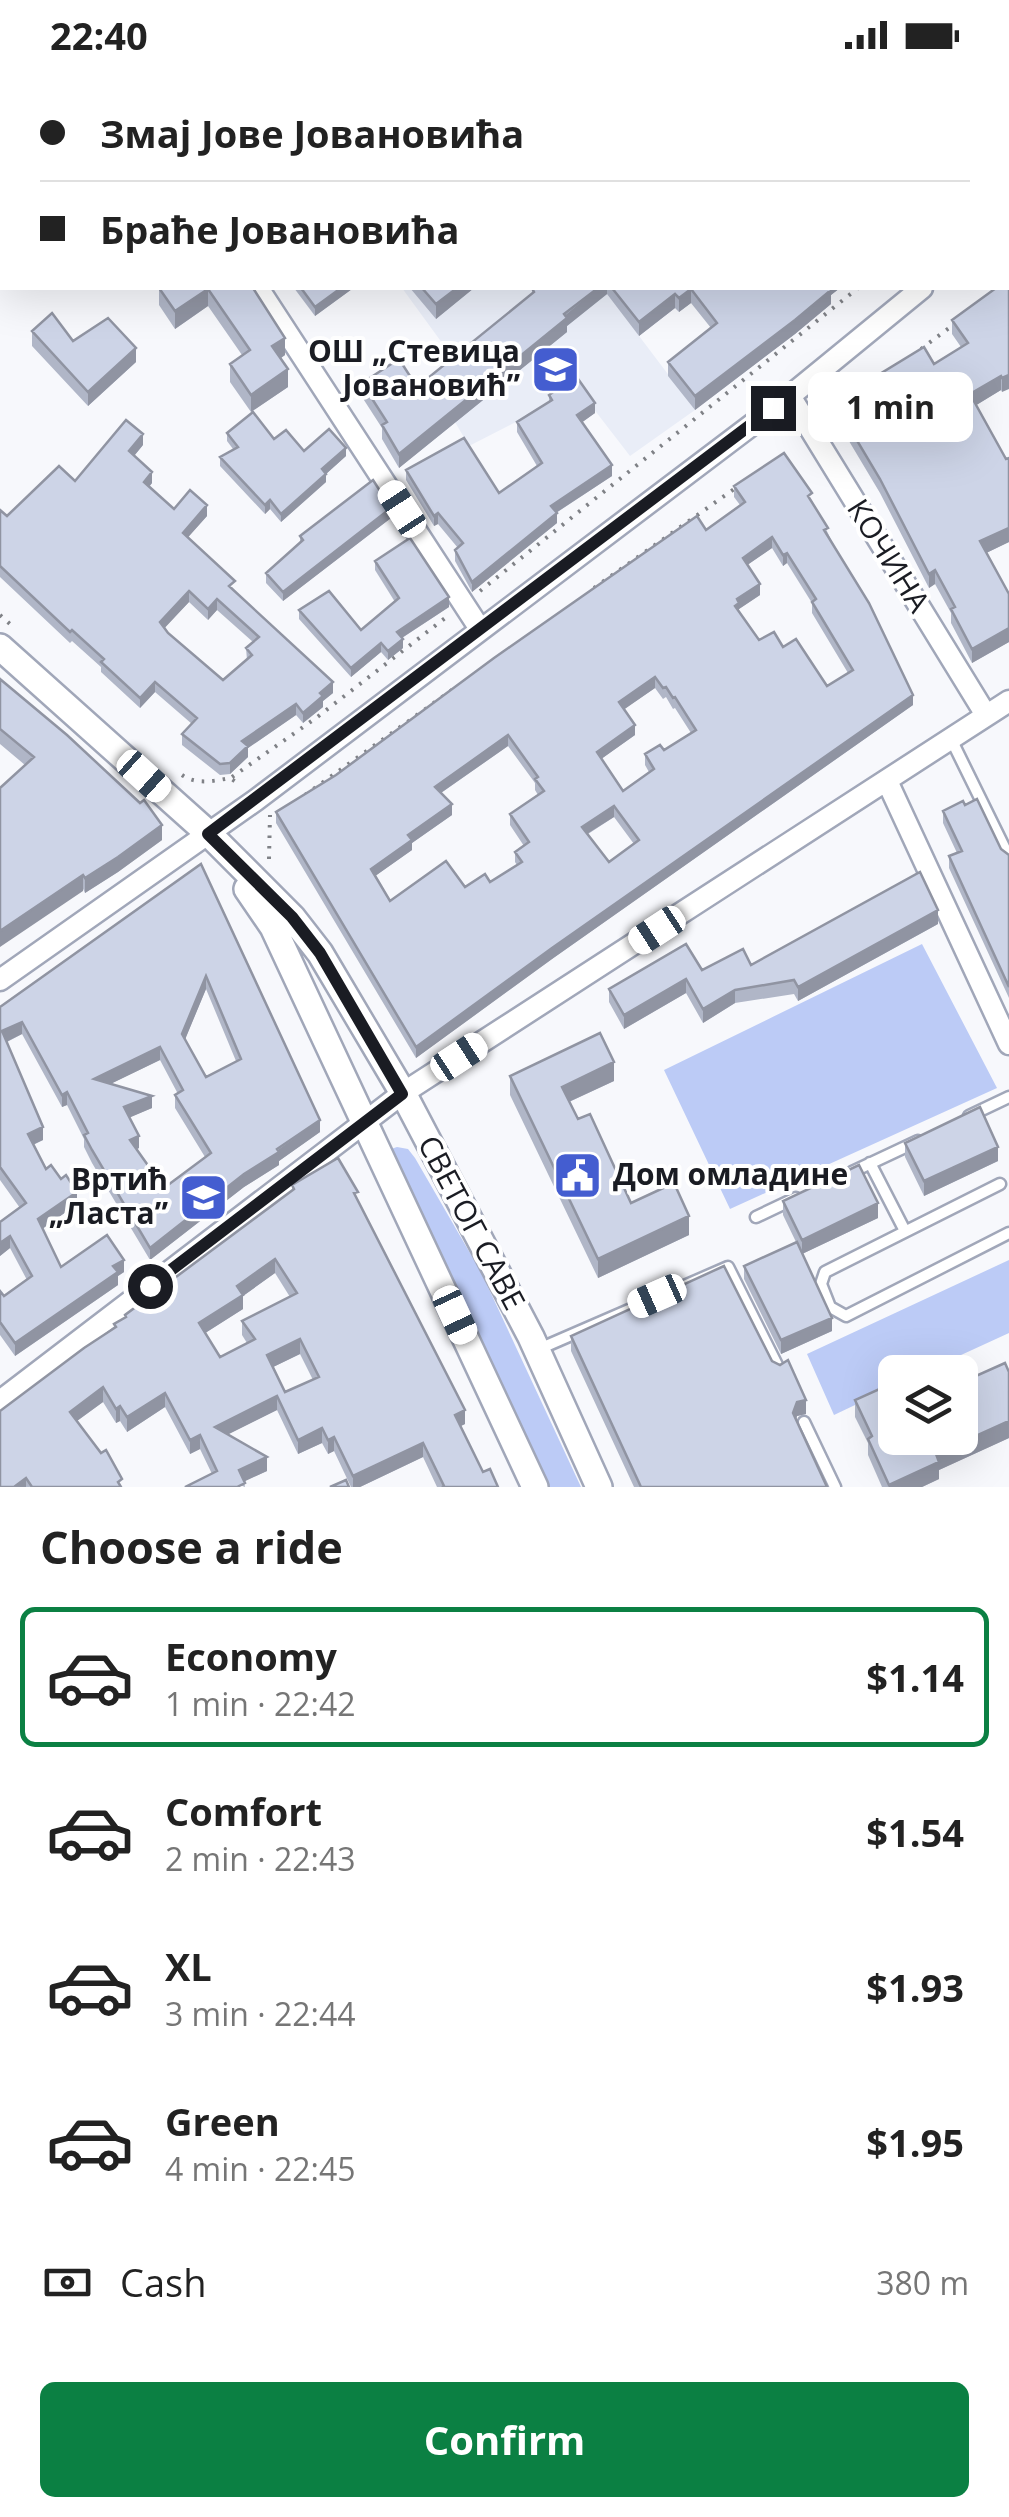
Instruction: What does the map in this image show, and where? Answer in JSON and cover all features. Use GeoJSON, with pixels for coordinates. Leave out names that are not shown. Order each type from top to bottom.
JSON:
{"type":"FeatureCollection","features":[{"type":"Feature","properties":{"kind":"street"},"geometry":{"type":"LineString","coordinates":[[259,290],[480,629]]}},
{"type":"Feature","properties":{"kind":"street"},"geometry":{"type":"LineString","coordinates":[[0,980],[208,834],[790,396],[920,290]]}},
{"type":"Feature","properties":{"kind":"street","name":"КОЧИНА"},"geometry":{"type":"LineString","coordinates":[[790,396],[986,715]]}},
{"type":"Feature","properties":{"kind":"street","name":"СВЕТОГ САВЕ"},"geometry":{"type":"LineString","coordinates":[[0,647],[208,834],[292,917],[320,953],[402,1094],[537,1350],[599,1487]]}},
{"type":"Feature","properties":{"kind":"street"},"geometry":{"type":"LineString","coordinates":[[0,1401],[364,1120],[1009,701]]}},
{"type":"Feature","properties":{"kind":"street"},"geometry":{"type":"LineString","coordinates":[[888,781],[1009,1044]]}},
{"type":"Feature","properties":{"kind":"street","name":"СВЕТОГ САВЕ"},"geometry":{"type":"LineString","coordinates":[[208,834],[273,927],[535,1487]]}},
{"type":"Feature","properties":{"kind":"lane"},"geometry":{"type":"LineString","coordinates":[[952,740],[1009,857]]}},
{"type":"Feature","properties":{"kind":"lane"},"geometry":{"type":"LineString","coordinates":[[957,1122],[1009,1097]]}},
{"type":"Feature","properties":{"kind":"lane"},"geometry":{"type":"LineString","coordinates":[[838,1179],[922,1138]]}},
{"type":"Feature","properties":{"kind":"lane"},"geometry":{"type":"LineString","coordinates":[[870,1163],[905,1232]]}},
{"type":"Feature","properties":{"kind":"lane"},"geometry":{"type":"LineString","coordinates":[[1000,1184],[825,1272],[820,1284],[830,1308],[846,1316],[1009,1233]]}},
{"type":"Feature","properties":{"kind":"lane"},"geometry":{"type":"LineString","coordinates":[[756,1217],[805,1194]]}},
{"type":"Feature","properties":{"kind":"lane"},"geometry":{"type":"LineString","coordinates":[[537,1350],[723,1266],[732,1271],[780,1371]]}},
{"type":"Feature","properties":{"kind":"lane"},"geometry":{"type":"LineString","coordinates":[[804,1422],[835,1487]]}},
{"type":"Feature","properties":{"kind":"path"},"geometry":{"type":"LineString","coordinates":[[230,778],[316,718],[464,604],[856,290]]}},
{"type":"Feature","properties":{"kind":"path"},"geometry":{"type":"LineString","coordinates":[[908,358],[954,324]]}},
{"type":"Feature","properties":{"kind":"path"},"geometry":{"type":"LineString","coordinates":[[590,591],[749,478]]}},
{"type":"Feature","properties":{"kind":"path"},"geometry":{"type":"LineString","coordinates":[[304,795],[463,682]]}},
{"type":"Feature","properties":{"kind":"shaded area","name":"ОШ „Стевица Јовановић”"},"geometry":{"type":"Polygon","coordinates":[[[403,290],[657,290],[624,316],[695,410],[630,456],[576,386],[549,405],[469,446],[431,381],[456,362],[403,290]]]}},
{"type":"Feature","properties":{"kind":"shaded area"},"geometry":{"type":"Polygon","coordinates":[[[922,944],[997,1088],[730,1209],[664,1070],[922,944]]]}},
{"type":"Feature","properties":{"kind":"shaded area"},"geometry":{"type":"Polygon","coordinates":[[[408,1149],[415,1158],[481,1272],[581,1487],[544,1487],[388,1150],[408,1149]]]}},
{"type":"Feature","properties":{"kind":"shaded area"},"geometry":{"type":"Polygon","coordinates":[[[1009,1260],[1009,1333],[961,1355],[878,1355],[878,1394],[834,1415],[807,1354],[1009,1260]]]}},
{"type":"Feature","properties":{"kind":"building"},"geometry":{"type":"Polygon","coordinates":[[[160,290],[206,290],[175,311],[160,290]]]}},
{"type":"Feature","properties":{"kind":"building"},"geometry":{"type":"Polygon","coordinates":[[[209,290],[254,290],[285,338],[272,346],[288,369],[251,395],[230,364],[250,350],[209,290]]]}},
{"type":"Feature","properties":{"kind":"building"},"geometry":{"type":"Polygon","coordinates":[[[302,290],[338,290],[315,307],[302,290]]]}},
{"type":"Feature","properties":{"kind":"building"},"geometry":{"type":"Polygon","coordinates":[[[424,290],[454,290],[436,304],[424,290]]]}},
{"type":"Feature","properties":{"kind":"building"},"geometry":{"type":"Polygon","coordinates":[[[595,290],[564,314],[567,318],[399,454],[382,425],[387,422],[362,383],[399,359],[417,387],[534,292],[595,290]]]}},
{"type":"Feature","properties":{"kind":"building"},"geometry":{"type":"Polygon","coordinates":[[[614,290],[690,290],[679,298],[675,294],[639,322],[614,290]]]}},
{"type":"Feature","properties":{"kind":"building"},"geometry":{"type":"Polygon","coordinates":[[[692,290],[831,290],[695,396],[668,362],[717,323],[692,290]]]}},
{"type":"Feature","properties":{"kind":"building"},"geometry":{"type":"Polygon","coordinates":[[[993,290],[1009,290],[1009,375],[970,394],[1006,459],[1009,458],[1009,528],[980,541],[1009,594],[1009,628],[972,649],[935,570],[929,574],[880,479],[834,402],[924,347],[934,364],[968,343],[952,320],[993,290]]]}},
{"type":"Feature","properties":{"kind":"building"},"geometry":{"type":"Polygon","coordinates":[[[52,313],[73,341],[108,318],[136,348],[88,392],[32,331],[52,313]]]}},
{"type":"Feature","properties":{"kind":"building"},"geometry":{"type":"Polygon","coordinates":[[[576,376],[595,403],[577,415],[612,465],[551,506],[557,513],[472,582],[455,550],[463,543],[438,513],[434,516],[406,470],[464,438],[499,493],[542,463],[517,422],[552,400],[549,395],[576,376]]]}},
{"type":"Feature","properties":{"kind":"building"},"geometry":{"type":"Polygon","coordinates":[[[253,412],[274,439],[286,430],[304,451],[329,429],[346,448],[322,469],[326,474],[281,514],[270,500],[265,505],[220,457],[238,447],[227,433],[253,412]]]}},
{"type":"Feature","properties":{"kind":"building"},"geometry":{"type":"Polygon","coordinates":[[[126,420],[143,434],[129,451],[152,472],[144,482],[174,509],[190,490],[207,505],[183,533],[235,581],[229,586],[333,682],[320,693],[323,696],[303,713],[296,704],[242,741],[248,746],[230,763],[220,764],[182,734],[197,718],[155,682],[140,698],[101,662],[104,659],[0,566],[0,510],[7,516],[59,466],[75,481],[126,420]],[[189,591],[160,622],[223,680],[252,655],[246,648],[259,637],[217,599],[208,609],[189,591]]]}},
{"type":"Feature","properties":{"kind":"building"},"geometry":{"type":"Polygon","coordinates":[[[784,453],[812,493],[808,496],[828,528],[824,530],[869,603],[913,695],[416,1047],[276,812],[336,775],[697,516],[706,530],[745,502],[734,486],[784,453]],[[772,537],[743,558],[760,584],[737,599],[739,603],[735,606],[759,640],[774,632],[783,647],[796,639],[827,686],[853,670],[812,602],[816,599],[772,537]],[[655,677],[619,702],[635,725],[597,752],[623,791],[654,769],[645,754],[660,745],[664,750],[696,730],[675,697],[655,677]],[[508,735],[435,787],[452,804],[408,835],[412,840],[371,869],[390,901],[446,861],[465,887],[485,874],[490,882],[522,862],[515,852],[529,842],[510,814],[544,791],[508,735]],[[614,806],[582,827],[609,862],[639,840],[614,806]]]}},
{"type":"Feature","properties":{"kind":"building"},"geometry":{"type":"Polygon","coordinates":[[[373,480],[391,508],[283,592],[266,573],[303,540],[300,536],[373,480]]]}},
{"type":"Feature","properties":{"kind":"building"},"geometry":{"type":"Polygon","coordinates":[[[410,538],[449,597],[397,632],[403,639],[388,651],[381,643],[351,668],[299,610],[329,591],[361,630],[399,598],[375,561],[410,538]]]}},
{"type":"Feature","properties":{"kind":"building"},"geometry":{"type":"Polygon","coordinates":[[[0,679],[140,803],[144,800],[162,825],[0,931],[0,788],[34,757],[0,729],[0,679]]]}},
{"type":"Feature","properties":{"kind":"building"},"geometry":{"type":"Polygon","coordinates":[[[977,799],[1001,849],[1009,855],[1009,987],[949,856],[962,851],[943,811],[977,799]]]}},
{"type":"Feature","properties":{"kind":"building"},"geometry":{"type":"Polygon","coordinates":[[[201,864],[320,1120],[150,1248],[84,1135],[88,1133],[67,1092],[62,1095],[22,1022],[2,1031],[43,1127],[28,1134],[46,1169],[51,1165],[61,1179],[66,1175],[77,1192],[38,1219],[61,1267],[107,1235],[124,1260],[113,1266],[118,1272],[15,1343],[0,1322],[0,1291],[4,1296],[32,1276],[10,1236],[0,1243],[0,1222],[26,1203],[0,1167],[0,1007],[201,864]],[[206,976],[182,1034],[206,1077],[241,1059],[206,976]],[[160,1047],[94,1079],[152,1096],[124,1107],[139,1136],[130,1140],[164,1188],[211,1153],[175,1095],[183,1090],[160,1047]]]}},
{"type":"Feature","properties":{"kind":"building"},"geometry":{"type":"Polygon","coordinates":[[[920,872],[938,910],[798,987],[794,980],[735,990],[703,1009],[686,979],[624,1015],[609,989],[686,944],[702,970],[743,949],[751,965],[920,872]]]}},
{"type":"Feature","properties":{"kind":"building"},"geometry":{"type":"Polygon","coordinates":[[[600,1033],[614,1062],[562,1087],[578,1119],[590,1114],[631,1203],[674,1183],[689,1216],[598,1259],[510,1076],[600,1033]]]}},
{"type":"Feature","properties":{"kind":"building"},"geometry":{"type":"Polygon","coordinates":[[[980,1107],[998,1147],[924,1181],[905,1143],[980,1107]]]}},
{"type":"Feature","properties":{"kind":"building"},"geometry":{"type":"Polygon","coordinates":[[[338,1158],[465,1410],[455,1415],[483,1472],[490,1469],[498,1487],[442,1487],[423,1443],[353,1476],[334,1437],[328,1440],[322,1428],[298,1440],[277,1396],[215,1427],[267,1457],[239,1470],[245,1483],[237,1487],[185,1487],[217,1471],[200,1435],[190,1440],[165,1393],[127,1417],[120,1406],[116,1409],[103,1387],[70,1412],[101,1453],[106,1450],[122,1479],[118,1482],[121,1487],[32,1487],[26,1478],[14,1487],[0,1487],[0,1411],[116,1327],[114,1324],[125,1315],[294,1189],[292,1185],[338,1158]],[[275,1259],[237,1286],[243,1295],[199,1323],[220,1357],[255,1339],[242,1321],[297,1293],[275,1259]],[[300,1339],[267,1355],[285,1392],[319,1377],[300,1339]]]}},
{"type":"Feature","properties":{"kind":"building"},"geometry":{"type":"Polygon","coordinates":[[[859,1165],[878,1203],[802,1240],[783,1201],[859,1165]]]}},
{"type":"Feature","properties":{"kind":"building"},"geometry":{"type":"Polygon","coordinates":[[[797,1242],[832,1318],[781,1340],[744,1266],[797,1242]]]}},
{"type":"Feature","properties":{"kind":"building"},"geometry":{"type":"Polygon","coordinates":[[[724,1266],[772,1361],[780,1365],[788,1360],[806,1400],[797,1402],[793,1413],[827,1487],[641,1487],[571,1336],[724,1266]]]}},
{"type":"Feature","properties":{"kind":"building"},"geometry":{"type":"Polygon","coordinates":[[[1005,1363],[1009,1372],[1009,1421],[978,1435],[978,1375],[1005,1363]]]}},
{"type":"Feature","properties":{"kind":"building"},"geometry":{"type":"Polygon","coordinates":[[[878,1390],[878,1455],[936,1455],[939,1462],[889,1485],[855,1400],[878,1390]]]}},
{"type":"Feature","properties":{"kind":"building"},"geometry":{"type":"Polygon","coordinates":[[[346,1480],[349,1487],[330,1487],[346,1480]]]}},
{"type":"Feature","properties":{"kind":"place","name":"ОШ „Стевица Јовановић”"},"geometry":{"type":"Point","coordinates":[555,369]}},
{"type":"Feature","properties":{"kind":"place","name":"Дом омладине"},"geometry":{"type":"Point","coordinates":[578,1175]}},
{"type":"Feature","properties":{"kind":"place","name":"Вртић „Ласта”"},"geometry":{"type":"Point","coordinates":[203,1197]}},
{"type":"Feature","properties":{"kind":"route"},"geometry":{"type":"LineString","coordinates":[[150,1286],[402,1094],[320,953],[292,917],[208,834],[773,408]]}}]}
